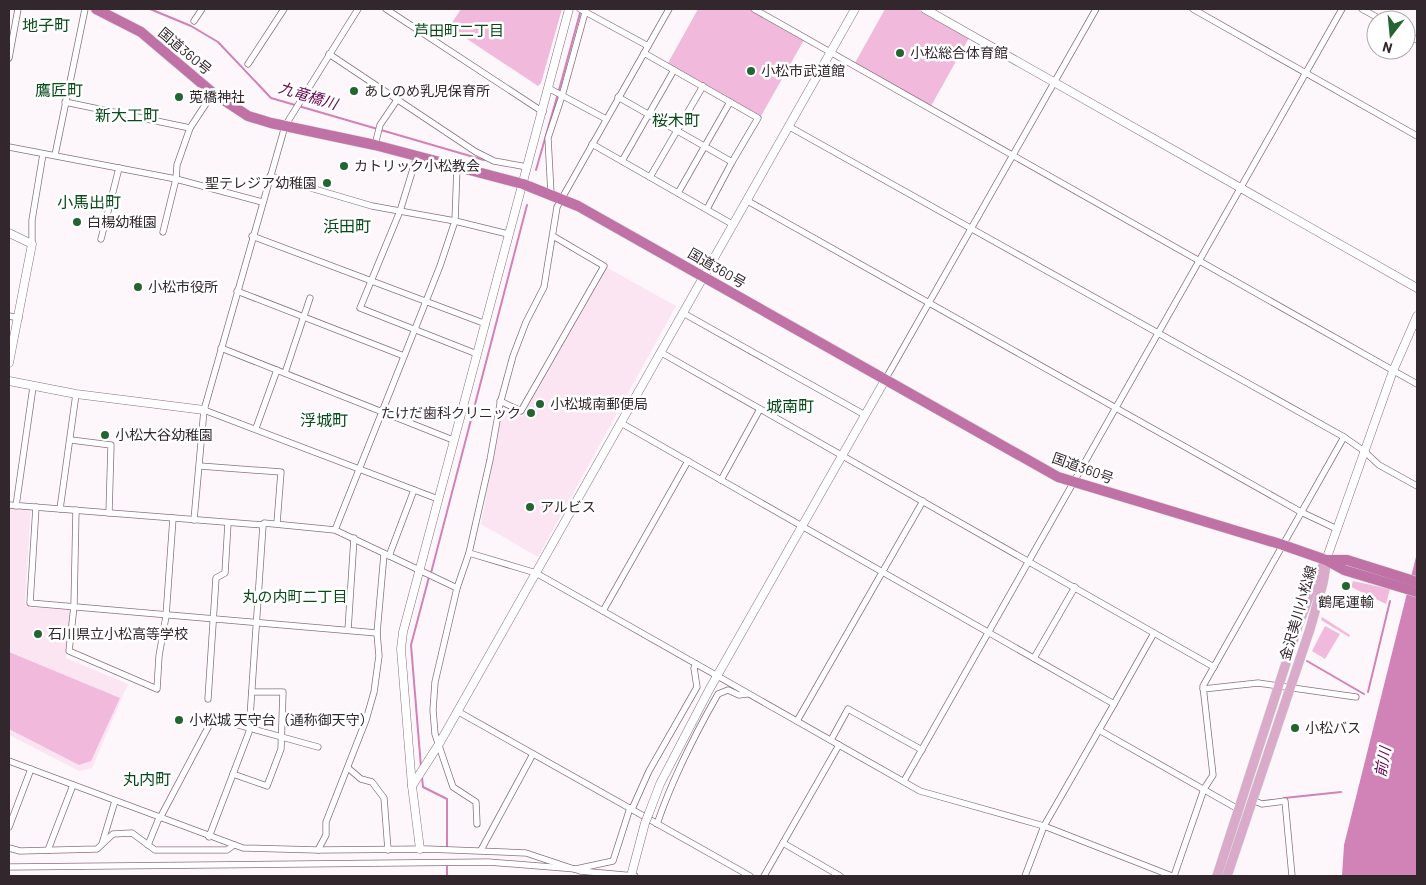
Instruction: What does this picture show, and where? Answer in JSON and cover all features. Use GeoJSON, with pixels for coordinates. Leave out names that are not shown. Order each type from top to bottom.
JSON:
{"type":"FeatureCollection","features":[{"type":"Feature","properties":{"kind":"highway","name":"国道360号"},"geometry":{"type":"LineString","coordinates":[[96,9],[141,32],[213,93],[248,116],[285,126],[376,145],[523,184],[562,198],[1048,471],[1073,482],[1283,545],[1326,560],[1344,570],[1417,582]]}},
{"type":"Feature","properties":{"kind":"highway","name":"国道360号"},"geometry":{"type":"LineString","coordinates":[[1386,578],[1417,592]]}},
{"type":"Feature","properties":{"kind":"main road","name":"金沢美川小松線"},"geometry":{"type":"LineString","coordinates":[[1217,876],[1278,686],[1315,581],[1326,560]]}},
{"type":"Feature","properties":{"kind":"main road","name":"金沢美川小松線"},"geometry":{"type":"LineString","coordinates":[[1227,876],[1323,583],[1326,560]]}},
{"type":"Feature","properties":{"kind":"street"},"geometry":{"type":"LineString","coordinates":[[9,58],[18,9]]}},
{"type":"Feature","properties":{"kind":"street"},"geometry":{"type":"LineString","coordinates":[[55,155],[85,9]]}},
{"type":"Feature","properties":{"kind":"street"},"geometry":{"type":"LineString","coordinates":[[194,21],[202,9]]}},
{"type":"Feature","properties":{"kind":"street"},"geometry":{"type":"LineString","coordinates":[[248,64],[284,9]]}},
{"type":"Feature","properties":{"kind":"street"},"geometry":{"type":"LineString","coordinates":[[194,520],[204,410],[252,236],[285,126],[358,9]]}},
{"type":"Feature","properties":{"kind":"street"},"geometry":{"type":"LineString","coordinates":[[386,9],[543,112]]}},
{"type":"Feature","properties":{"kind":"street"},"geometry":{"type":"LineString","coordinates":[[420,849],[412,786],[401,648],[452,440],[486,324],[508,234],[550,89],[569,9]]}},
{"type":"Feature","properties":{"kind":"street"},"geometry":{"type":"LineString","coordinates":[[477,824],[476,802],[453,787],[435,734],[433,710],[435,682],[457,588],[469,552],[500,402],[513,356],[526,322],[537,304],[544,287],[557,207],[667,9]]}},
{"type":"Feature","properties":{"kind":"street"},"geometry":{"type":"LineString","coordinates":[[754,9],[1200,259],[1417,384]]}},
{"type":"Feature","properties":{"kind":"street"},"geometry":{"type":"LineString","coordinates":[[412,786],[439,744],[855,9]]}},
{"type":"Feature","properties":{"kind":"street"},"geometry":{"type":"LineString","coordinates":[[925,9],[1417,288]]}},
{"type":"Feature","properties":{"kind":"street"},"geometry":{"type":"LineString","coordinates":[[9,866],[488,862],[576,869],[632,876],[645,823],[660,784],[717,676],[1096,9]]}},
{"type":"Feature","properties":{"kind":"street"},"geometry":{"type":"LineString","coordinates":[[1193,9],[1417,136]]}},
{"type":"Feature","properties":{"kind":"street"},"geometry":{"type":"LineString","coordinates":[[904,781],[1158,334],[1304,72],[1342,9]]}},
{"type":"Feature","properties":{"kind":"street"},"geometry":{"type":"LineString","coordinates":[[551,194],[548,138],[562,96],[584,10],[648,46]]}},
{"type":"Feature","properties":{"kind":"street"},"geometry":{"type":"LineString","coordinates":[[644,52],[758,118],[706,209]]}},
{"type":"Feature","properties":{"kind":"street"},"geometry":{"type":"LineString","coordinates":[[329,54],[476,152],[494,161],[528,168]]}},
{"type":"Feature","properties":{"kind":"street"},"geometry":{"type":"LineString","coordinates":[[622,161],[674,70]]}},
{"type":"Feature","properties":{"kind":"street"},"geometry":{"type":"LineString","coordinates":[[650,178],[703,86]]}},
{"type":"Feature","properties":{"kind":"street"},"geometry":{"type":"LineString","coordinates":[[550,89],[606,119]]}},
{"type":"Feature","properties":{"kind":"street"},"geometry":{"type":"LineString","coordinates":[[162,232],[176,179],[177,165],[190,128],[213,93]]}},
{"type":"Feature","properties":{"kind":"street"},"geometry":{"type":"LineString","coordinates":[[618,97],[732,162]]}},
{"type":"Feature","properties":{"kind":"street"},"geometry":{"type":"LineString","coordinates":[[376,145],[380,125],[397,100]]}},
{"type":"Feature","properties":{"kind":"street"},"geometry":{"type":"LineString","coordinates":[[65,102],[190,128]]}},
{"type":"Feature","properties":{"kind":"street"},"geometry":{"type":"LineString","coordinates":[[678,193],[730,102]]}},
{"type":"Feature","properties":{"kind":"street"},"geometry":{"type":"LineString","coordinates":[[788,126],[1344,437],[1364,451],[1379,465],[1417,486]]}},
{"type":"Feature","properties":{"kind":"street"},"geometry":{"type":"LineString","coordinates":[[592,144],[732,224]]}},
{"type":"Feature","properties":{"kind":"street"},"geometry":{"type":"LineString","coordinates":[[9,148],[55,155],[176,179],[262,202]]}},
{"type":"Feature","properties":{"kind":"street"},"geometry":{"type":"LineString","coordinates":[[9,363],[32,244],[32,220],[43,154]]}},
{"type":"Feature","properties":{"kind":"street"},"geometry":{"type":"LineString","coordinates":[[417,156],[400,211],[360,308],[477,354]]}},
{"type":"Feature","properties":{"kind":"street"},"geometry":{"type":"LineString","coordinates":[[101,239],[119,168]]}},
{"type":"Feature","properties":{"kind":"street"},"geometry":{"type":"LineString","coordinates":[[335,530],[361,469],[440,266],[455,221],[458,168]]}},
{"type":"Feature","properties":{"kind":"street"},"geometry":{"type":"LineString","coordinates":[[270,176],[353,201],[455,221],[508,234]]}},
{"type":"Feature","properties":{"kind":"street"},"geometry":{"type":"LineString","coordinates":[[746,200],[1301,512],[1337,529]]}},
{"type":"Feature","properties":{"kind":"street"},"geometry":{"type":"LineString","coordinates":[[9,233],[32,244]]}},
{"type":"Feature","properties":{"kind":"street"},"geometry":{"type":"LineString","coordinates":[[252,236],[370,282],[486,324]]}},
{"type":"Feature","properties":{"kind":"street"},"geometry":{"type":"LineString","coordinates":[[500,402],[521,412],[604,266],[553,236]]}},
{"type":"Feature","properties":{"kind":"street"},"geometry":{"type":"LineString","coordinates":[[237,291],[404,356]]}},
{"type":"Feature","properties":{"kind":"street"},"geometry":{"type":"LineString","coordinates":[[284,373],[310,298]]}},
{"type":"Feature","properties":{"kind":"street"},"geometry":{"type":"LineString","coordinates":[[683,313],[865,415]]}},
{"type":"Feature","properties":{"kind":"street"},"geometry":{"type":"LineString","coordinates":[[9,316],[19,318]]}},
{"type":"Feature","properties":{"kind":"street"},"geometry":{"type":"LineString","coordinates":[[1326,560],[1393,371],[1417,316]]}},
{"type":"Feature","properties":{"kind":"street"},"geometry":{"type":"LineString","coordinates":[[221,348],[452,440]]}},
{"type":"Feature","properties":{"kind":"street"},"geometry":{"type":"LineString","coordinates":[[660,352],[1029,560],[1214,667]]}},
{"type":"Feature","properties":{"kind":"street"},"geometry":{"type":"LineString","coordinates":[[256,428],[276,370]]}},
{"type":"Feature","properties":{"kind":"street"},"geometry":{"type":"LineString","coordinates":[[9,381],[76,394],[204,410],[256,428],[438,499]]}},
{"type":"Feature","properties":{"kind":"street"},"geometry":{"type":"LineString","coordinates":[[33,387],[12,505],[228,523],[277,524],[335,530],[457,588]]}},
{"type":"Feature","properties":{"kind":"street"},"geometry":{"type":"LineString","coordinates":[[60,509],[76,394]]}},
{"type":"Feature","properties":{"kind":"street"},"geometry":{"type":"LineString","coordinates":[[721,480],[760,409]]}},
{"type":"Feature","properties":{"kind":"street"},"geometry":{"type":"LineString","coordinates":[[621,423],[1114,704]]}},
{"type":"Feature","properties":{"kind":"street"},"geometry":{"type":"LineString","coordinates":[[469,552],[536,573],[920,791],[1044,826],[1173,876],[1204,789],[1213,775],[1203,689],[1344,437]]}},
{"type":"Feature","properties":{"kind":"street"},"geometry":{"type":"LineString","coordinates":[[71,440],[111,445],[109,513]]}},
{"type":"Feature","properties":{"kind":"street"},"geometry":{"type":"LineString","coordinates":[[603,611],[688,461]]}},
{"type":"Feature","properties":{"kind":"street"},"geometry":{"type":"LineString","coordinates":[[200,466],[281,472],[277,524]]}},
{"type":"Feature","properties":{"kind":"street"},"geometry":{"type":"LineString","coordinates":[[318,850],[326,835],[326,822],[366,720],[374,692],[379,656],[377,633],[387,555],[414,490]]}},
{"type":"Feature","properties":{"kind":"street"},"geometry":{"type":"LineString","coordinates":[[797,721],[922,501]]}},
{"type":"Feature","properties":{"kind":"street"},"geometry":{"type":"LineString","coordinates":[[36,507],[30,604],[74,606],[166,616],[377,633]]}},
{"type":"Feature","properties":{"kind":"street"},"geometry":{"type":"LineString","coordinates":[[76,510],[74,606],[69,651],[157,690],[159,656],[166,616],[173,518]]}},
{"type":"Feature","properties":{"kind":"street"},"geometry":{"type":"LineString","coordinates":[[208,699],[216,578],[225,573],[228,523]]}},
{"type":"Feature","properties":{"kind":"street"},"geometry":{"type":"LineString","coordinates":[[209,837],[249,728],[263,525]]}},
{"type":"Feature","properties":{"kind":"street"},"geometry":{"type":"LineString","coordinates":[[348,630],[354,538]]}},
{"type":"Feature","properties":{"kind":"street"},"geometry":{"type":"LineString","coordinates":[[1034,658],[1075,587]]}},
{"type":"Feature","properties":{"kind":"street"},"geometry":{"type":"LineString","coordinates":[[1025,876],[1044,826],[1154,632]]}},
{"type":"Feature","properties":{"kind":"street"},"geometry":{"type":"LineString","coordinates":[[9,761],[209,837],[243,848],[480,850],[526,853],[576,869],[613,861],[631,809],[649,772],[698,687],[694,668],[696,664]]}},
{"type":"Feature","properties":{"kind":"street"},"geometry":{"type":"LineString","coordinates":[[1203,689],[1258,683],[1356,698]]}},
{"type":"Feature","properties":{"kind":"street"},"geometry":{"type":"LineString","coordinates":[[657,824],[669,789],[687,750],[718,694],[728,690],[739,695],[748,694]]}},
{"type":"Feature","properties":{"kind":"street"},"geometry":{"type":"LineString","coordinates":[[233,774],[267,786],[281,749],[282,692],[252,692]]}},
{"type":"Feature","properties":{"kind":"street"},"geometry":{"type":"LineString","coordinates":[[831,740],[848,709],[922,750]]}},
{"type":"Feature","properties":{"kind":"street"},"geometry":{"type":"LineString","coordinates":[[457,711],[750,876]]}},
{"type":"Feature","properties":{"kind":"street"},"geometry":{"type":"LineString","coordinates":[[148,844],[213,718],[318,747]]}},
{"type":"Feature","properties":{"kind":"street"},"geometry":{"type":"LineString","coordinates":[[1099,730],[1238,809]]}},
{"type":"Feature","properties":{"kind":"street"},"geometry":{"type":"LineString","coordinates":[[764,876],[839,745]]}},
{"type":"Feature","properties":{"kind":"street"},"geometry":{"type":"LineString","coordinates":[[480,850],[532,754]]}},
{"type":"Feature","properties":{"kind":"street"},"geometry":{"type":"LineString","coordinates":[[348,768],[361,779],[372,782],[384,798],[388,850]]}},
{"type":"Feature","properties":{"kind":"street"},"geometry":{"type":"LineString","coordinates":[[9,827],[31,769]]}},
{"type":"Feature","properties":{"kind":"street"},"geometry":{"type":"LineString","coordinates":[[48,850],[74,785]]}},
{"type":"Feature","properties":{"kind":"street"},"geometry":{"type":"LineString","coordinates":[[1252,800],[1262,804],[1284,801],[1292,876]]}},
{"type":"Feature","properties":{"kind":"street"},"geometry":{"type":"LineString","coordinates":[[102,845],[115,801]]}},
{"type":"Feature","properties":{"kind":"street"},"geometry":{"type":"LineString","coordinates":[[9,848],[20,851],[97,849],[112,834],[132,833],[155,850],[227,850],[234,845]]}},
{"type":"Feature","properties":{"kind":"street"},"geometry":{"type":"LineString","coordinates":[[783,843],[840,876]]}},
{"type":"Feature","properties":{"kind":"shaded area"},"geometry":{"type":"Polygon","coordinates":[[[461,9],[562,9],[541,83],[538,86],[449,27],[461,9]]]}},
{"type":"Feature","properties":{"kind":"shaded area"},"geometry":{"type":"Polygon","coordinates":[[[698,9],[749,9],[804,40],[761,116],[668,63],[698,9]]]}},
{"type":"Feature","properties":{"kind":"shaded area"},"geometry":{"type":"Polygon","coordinates":[[[885,9],[917,9],[969,38],[931,106],[855,63],[885,9]]]}},
{"type":"Feature","properties":{"kind":"shaded area"},"geometry":{"type":"Polygon","coordinates":[[[606,267],[676,306],[538,557],[481,524],[502,410],[506,407],[522,417],[606,267]]]}},
{"type":"Feature","properties":{"kind":"shaded area","name":"石川県立小松高等学校"},"geometry":{"type":"Polygon","coordinates":[[[9,504],[31,505],[25,603],[27,607],[70,610],[66,658],[128,684],[92,768],[79,771],[9,735],[9,504]]]}},
{"type":"Feature","properties":{"kind":"shaded area"},"geometry":{"type":"Polygon","coordinates":[[[1353,581],[1390,589],[1386,604],[1351,587],[1353,581]]]}},
{"type":"Feature","properties":{"kind":"shaded area"},"geometry":{"type":"Polygon","coordinates":[[[1322,617],[1350,635],[1349,637],[1321,620],[1322,617]]]}},
{"type":"Feature","properties":{"kind":"shaded area"},"geometry":{"type":"Polygon","coordinates":[[[1325,626],[1340,634],[1325,659],[1312,651],[1325,626]]]}},
{"type":"Feature","properties":{"kind":"shaded area"},"geometry":{"type":"Polygon","coordinates":[[[9,652],[120,698],[91,761],[79,765],[9,729],[9,652]]]}},
{"type":"Feature","properties":{"kind":"water","name":"前川"},"geometry":{"type":"Polygon","coordinates":[[[1417,553],[1417,876],[1342,876],[1344,845],[1417,553]]]}},
{"type":"Feature","properties":{"kind":"waterway","name":"九竜橋川"},"geometry":{"type":"LineString","coordinates":[[150,9],[191,26],[218,42],[271,98],[484,160]]}},
{"type":"Feature","properties":{"kind":"waterway"},"geometry":{"type":"LineString","coordinates":[[559,90],[580,13]]}},
{"type":"Feature","properties":{"kind":"waterway"},"geometry":{"type":"LineString","coordinates":[[536,170],[557,97]]}},
{"type":"Feature","properties":{"kind":"waterway"},"geometry":{"type":"LineString","coordinates":[[431,573],[527,205]]}},
{"type":"Feature","properties":{"kind":"waterway"},"geometry":{"type":"LineString","coordinates":[[421,767],[411,645],[429,577]]}},
{"type":"Feature","properties":{"kind":"waterway"},"geometry":{"type":"LineString","coordinates":[[1368,692],[1390,601]]}},
{"type":"Feature","properties":{"kind":"waterway"},"geometry":{"type":"LineString","coordinates":[[1307,661],[1364,694]]}},
{"type":"Feature","properties":{"kind":"waterway"},"geometry":{"type":"LineString","coordinates":[[422,777],[423,787],[447,799],[447,848]]}},
{"type":"Feature","properties":{"kind":"waterway"},"geometry":{"type":"LineString","coordinates":[[1284,798],[1341,792]]}},
{"type":"Feature","properties":{"kind":"waterway"},"geometry":{"type":"LineString","coordinates":[[1264,801],[1274,800]]}},
{"type":"Feature","properties":{"kind":"waterway"},"geometry":{"type":"LineString","coordinates":[[447,865],[447,876]]}},
{"type":"Feature","properties":{"kind":"place","name":"小松総合体育館"},"geometry":{"type":"Point","coordinates":[900,53]}},
{"type":"Feature","properties":{"kind":"place","name":"小松市武道館"},"geometry":{"type":"Point","coordinates":[751,71]}},
{"type":"Feature","properties":{"kind":"place","name":"あしのめ乳児保育所"},"geometry":{"type":"Point","coordinates":[354,91]}},
{"type":"Feature","properties":{"kind":"place","name":"莵橋神社"},"geometry":{"type":"Point","coordinates":[179,97]}},
{"type":"Feature","properties":{"kind":"place","name":"カトリック小松教会"},"geometry":{"type":"Point","coordinates":[344,166]}},
{"type":"Feature","properties":{"kind":"place","name":"聖テレジア幼稚園"},"geometry":{"type":"Point","coordinates":[327,183]}},
{"type":"Feature","properties":{"kind":"place","name":"白楊幼稚園"},"geometry":{"type":"Point","coordinates":[77,222]}},
{"type":"Feature","properties":{"kind":"place","name":"小松市役所"},"geometry":{"type":"Point","coordinates":[138,287]}},
{"type":"Feature","properties":{"kind":"place","name":"小松城南郵便局"},"geometry":{"type":"Point","coordinates":[540,404]}},
{"type":"Feature","properties":{"kind":"place","name":"たけだ歯科クリニック"},"geometry":{"type":"Point","coordinates":[531,413]}},
{"type":"Feature","properties":{"kind":"place","name":"小松大谷幼稚園"},"geometry":{"type":"Point","coordinates":[105,435]}},
{"type":"Feature","properties":{"kind":"place","name":"アルビス"},"geometry":{"type":"Point","coordinates":[530,507]}},
{"type":"Feature","properties":{"kind":"place","name":"鶴尾運輸"},"geometry":{"type":"Point","coordinates":[1346,586]}},
{"type":"Feature","properties":{"kind":"place","name":"石川県立小松高等学校"},"geometry":{"type":"Point","coordinates":[38,634]}},
{"type":"Feature","properties":{"kind":"place","name":"小松城 天守台（通称御天守）"},"geometry":{"type":"Point","coordinates":[179,720]}},
{"type":"Feature","properties":{"kind":"place","name":"小松バス"},"geometry":{"type":"Point","coordinates":[1295,728]}},
{"type":"Feature","properties":{"kind":"district","name":"地子町"},"geometry":{"type":"Point","coordinates":[46,25]}},
{"type":"Feature","properties":{"kind":"district","name":"芦田町二丁目"},"geometry":{"type":"Point","coordinates":[459,31]}},
{"type":"Feature","properties":{"kind":"district","name":"鷹匠町"},"geometry":{"type":"Point","coordinates":[59,90]}},
{"type":"Feature","properties":{"kind":"district","name":"新大工町"},"geometry":{"type":"Point","coordinates":[127,115]}},
{"type":"Feature","properties":{"kind":"district","name":"桜木町"},"geometry":{"type":"Point","coordinates":[676,120]}},
{"type":"Feature","properties":{"kind":"district","name":"小馬出町"},"geometry":{"type":"Point","coordinates":[89,202]}},
{"type":"Feature","properties":{"kind":"district","name":"浜田町"},"geometry":{"type":"Point","coordinates":[347,226]}},
{"type":"Feature","properties":{"kind":"district","name":"城南町"},"geometry":{"type":"Point","coordinates":[790,406]}},
{"type":"Feature","properties":{"kind":"district","name":"浮城町"},"geometry":{"type":"Point","coordinates":[324,420]}},
{"type":"Feature","properties":{"kind":"district","name":"丸の内町二丁目"},"geometry":{"type":"Point","coordinates":[295,597]}},
{"type":"Feature","properties":{"kind":"district","name":"丸内町"},"geometry":{"type":"Point","coordinates":[147,779]}}]}
